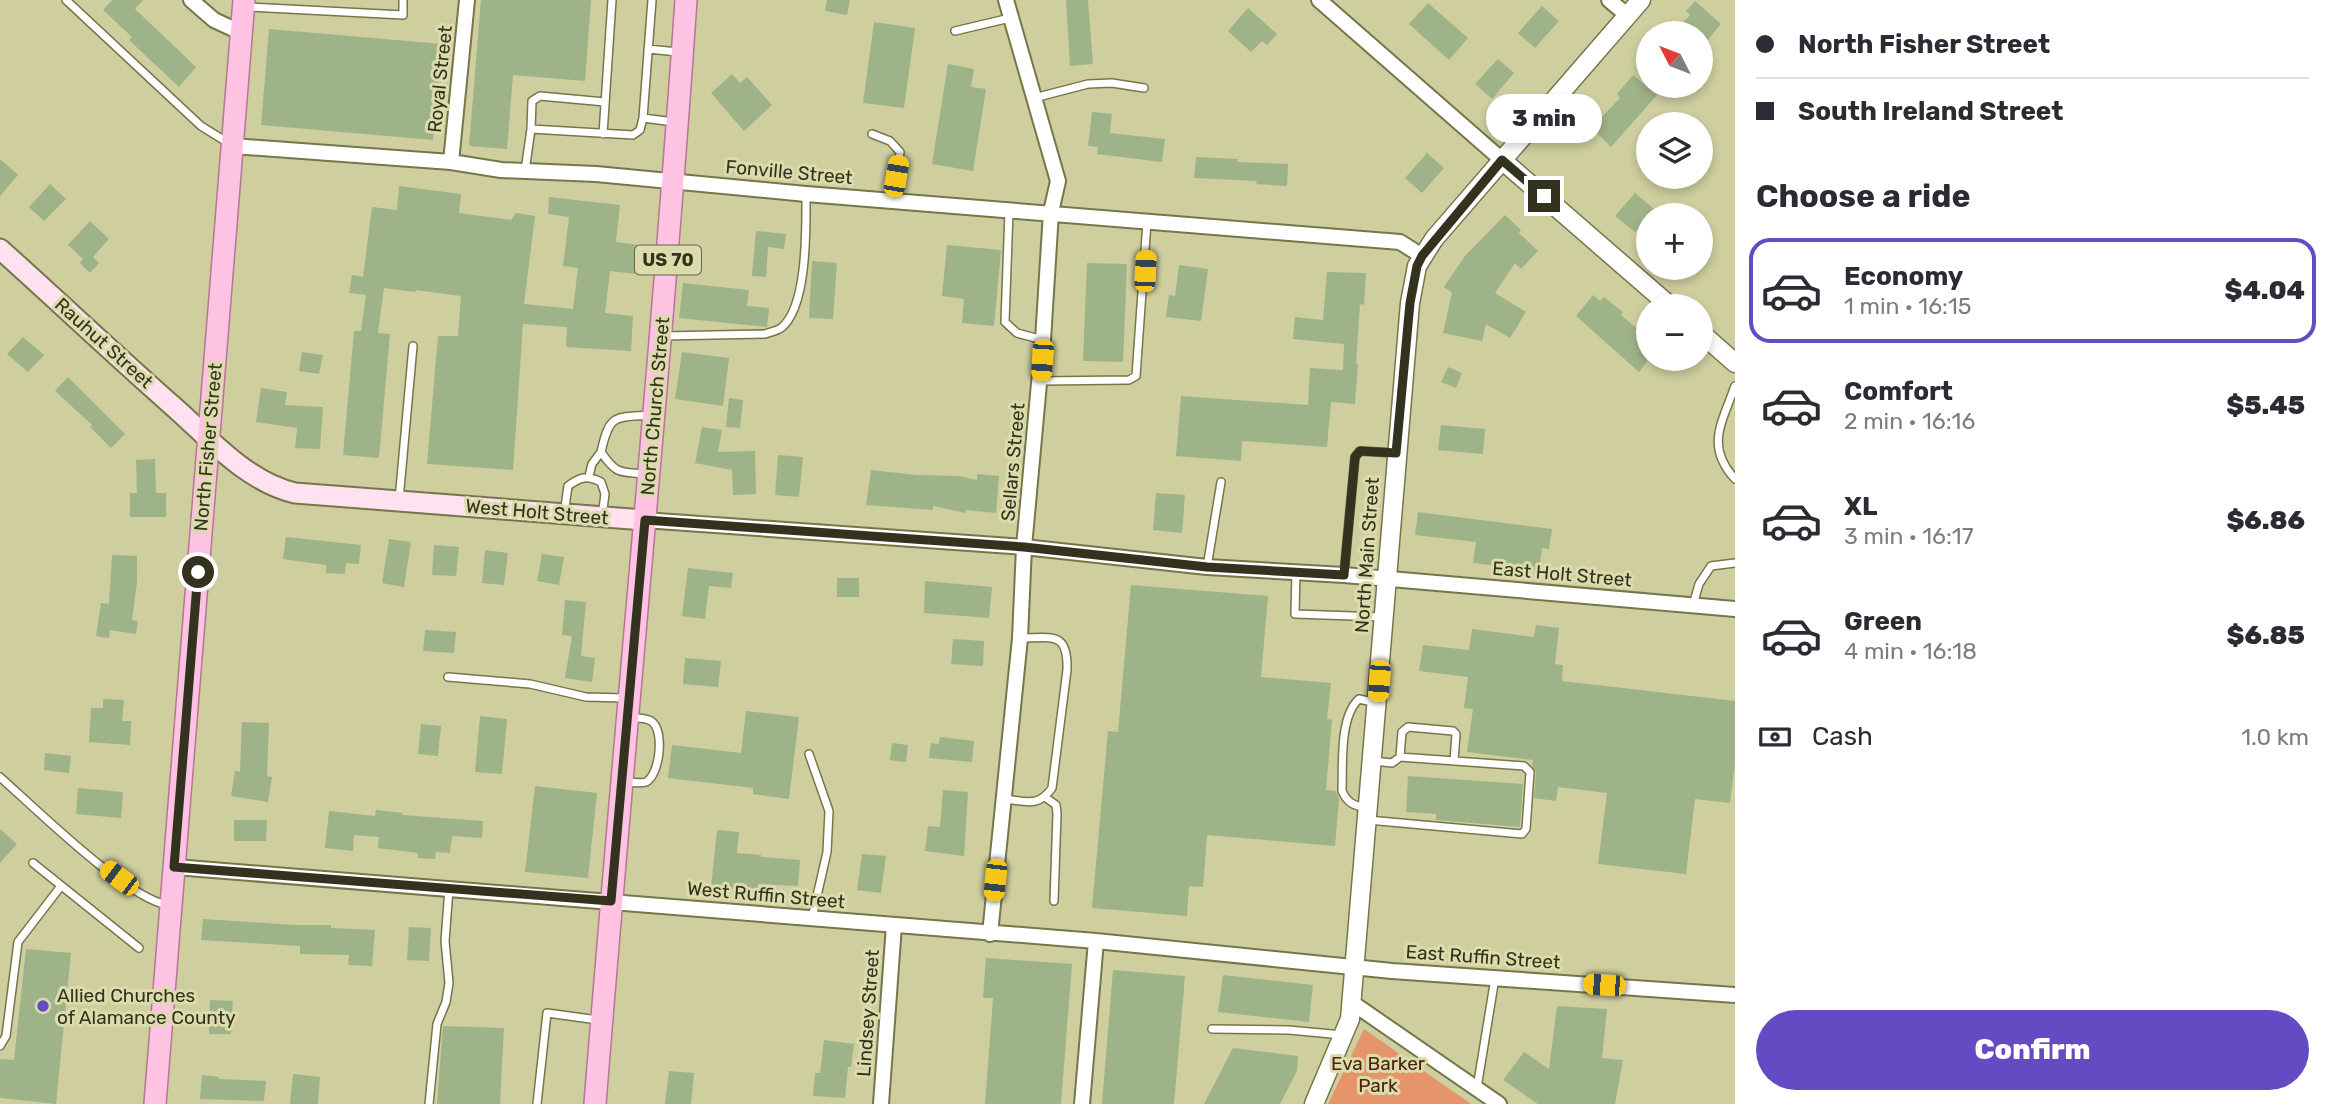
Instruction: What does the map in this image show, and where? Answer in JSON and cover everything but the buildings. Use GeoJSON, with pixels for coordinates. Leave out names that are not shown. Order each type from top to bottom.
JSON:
{"type":"FeatureCollection","features":[{"type":"Feature","properties":{"kind":"main road","name":"North Church Street"},"geometry":{"type":"LineString","coordinates":[[595,1104],[662,336],[687,0]]}},
{"type":"Feature","properties":{"kind":"main road","name":"North Fisher Street"},"geometry":{"type":"LineString","coordinates":[[155,1104],[244,4]]}},
{"type":"Feature","properties":{"kind":"main road","name":"Rauhut Street"},"geometry":{"type":"LineString","coordinates":[[0,249],[208,437]]}},
{"type":"Feature","properties":{"kind":"main road","name":"West Holt Street"},"geometry":{"type":"LineString","coordinates":[[208,437],[253,475],[275,488],[295,493],[645,520]]}},
{"type":"Feature","properties":{"kind":"street"},"geometry":{"type":"LineString","coordinates":[[191,0],[214,20],[242,33]]}},
{"type":"Feature","properties":{"kind":"street","name":"Royal Street"},"geometry":{"type":"LineString","coordinates":[[451,162],[467,0]]}},
{"type":"Feature","properties":{"kind":"street","name":"Sellars Street"},"geometry":{"type":"LineString","coordinates":[[990,934],[1020,638],[1024,547],[1040,381],[1051,212],[1058,176],[1006,0]]}},
{"type":"Feature","properties":{"kind":"street"},"geometry":{"type":"LineString","coordinates":[[1608,0],[1628,16]]}},
{"type":"Feature","properties":{"kind":"street","name":"North Main Street"},"geometry":{"type":"LineString","coordinates":[[1314,1104],[1350,1019],[1378,703],[1396,453],[1410,303],[1417,266],[1422,256],[1502,160],[1642,0]]}},
{"type":"Feature","properties":{"kind":"street"},"geometry":{"type":"LineString","coordinates":[[1327,2],[1656,294]]}},
{"type":"Feature","properties":{"kind":"street","name":"Fonville Street"},"geometry":{"type":"LineString","coordinates":[[233,146],[1400,242],[1422,256]]}},
{"type":"Feature","properties":{"kind":"street"},"geometry":{"type":"LineString","coordinates":[[1713,344],[1735,363]]}},
{"type":"Feature","properties":{"kind":"street","name":"West Holt Street"},"geometry":{"type":"LineString","coordinates":[[645,520],[1024,547],[1207,567],[1386,579]]}},
{"type":"Feature","properties":{"kind":"street","name":"East Holt Street"},"geometry":{"type":"LineString","coordinates":[[1386,579],[1735,610]]}},
{"type":"Feature","properties":{"kind":"street","name":"West Ruffin Street"},"geometry":{"type":"LineString","coordinates":[[174,867],[1096,941],[1355,967]]}},
{"type":"Feature","properties":{"kind":"street","name":"Lindsey Street"},"geometry":{"type":"LineString","coordinates":[[881,1104],[894,925]]}},
{"type":"Feature","properties":{"kind":"street"},"geometry":{"type":"LineString","coordinates":[[1082,1104],[1096,941]]}},
{"type":"Feature","properties":{"kind":"street","name":"East Ruffin Street"},"geometry":{"type":"LineString","coordinates":[[1355,967],[1735,995]]}},
{"type":"Feature","properties":{"kind":"street"},"geometry":{"type":"LineString","coordinates":[[1351,1002],[1499,1104]]}},
{"type":"Feature","properties":{"kind":"lane"},"geometry":{"type":"LineString","coordinates":[[66,0],[201,126],[233,146]]}},
{"type":"Feature","properties":{"kind":"lane"},"geometry":{"type":"LineString","coordinates":[[244,4],[403,15],[403,0]]}},
{"type":"Feature","properties":{"kind":"lane"},"geometry":{"type":"LineString","coordinates":[[603,134],[612,0]]}},
{"type":"Feature","properties":{"kind":"lane"},"geometry":{"type":"LineString","coordinates":[[531,129],[633,135],[640,130],[652,0]]}},
{"type":"Feature","properties":{"kind":"lane"},"geometry":{"type":"LineString","coordinates":[[955,31],[1011,18]]}},
{"type":"Feature","properties":{"kind":"lane"},"geometry":{"type":"LineString","coordinates":[[648,49],[683,52]]}},
{"type":"Feature","properties":{"kind":"lane"},"geometry":{"type":"LineString","coordinates":[[1034,98],[1088,85],[1112,83],[1144,88]]}},
{"type":"Feature","properties":{"kind":"lane"},"geometry":{"type":"LineString","coordinates":[[525,171],[532,100],[540,96],[605,102]]}},
{"type":"Feature","properties":{"kind":"lane"},"geometry":{"type":"LineString","coordinates":[[643,118],[678,122]]}},
{"type":"Feature","properties":{"kind":"lane"},"geometry":{"type":"LineString","coordinates":[[872,134],[890,142],[900,152],[892,200]]}},
{"type":"Feature","properties":{"kind":"lane"},"geometry":{"type":"LineString","coordinates":[[662,336],[765,334],[780,328],[796,303],[802,274],[806,194]]}},
{"type":"Feature","properties":{"kind":"lane"},"geometry":{"type":"LineString","coordinates":[[1009,210],[1005,322],[1017,333],[1043,340]]}},
{"type":"Feature","properties":{"kind":"lane"},"geometry":{"type":"LineString","coordinates":[[1040,381],[1129,380],[1136,376],[1147,221]]}},
{"type":"Feature","properties":{"kind":"lane"},"geometry":{"type":"LineString","coordinates":[[399,501],[413,346]]}},
{"type":"Feature","properties":{"kind":"lane"},"geometry":{"type":"LineString","coordinates":[[1735,386],[1718,434],[1717,452],[1725,468],[1735,479]]}},
{"type":"Feature","properties":{"kind":"lane"},"geometry":{"type":"LineString","coordinates":[[589,476],[592,464],[601,452],[607,428],[618,418],[655,415]]}},
{"type":"Feature","properties":{"kind":"lane"},"geometry":{"type":"LineString","coordinates":[[1344,575],[1355,457],[1360,451],[1396,453]]}},
{"type":"Feature","properties":{"kind":"lane"},"geometry":{"type":"LineString","coordinates":[[601,452],[618,472],[649,474]]}},
{"type":"Feature","properties":{"kind":"lane"},"geometry":{"type":"LineString","coordinates":[[564,514],[568,486],[578,478],[589,476],[601,482],[605,494],[602,517]]}},
{"type":"Feature","properties":{"kind":"lane"},"geometry":{"type":"LineString","coordinates":[[1207,567],[1221,482]]}},
{"type":"Feature","properties":{"kind":"lane"},"geometry":{"type":"LineString","coordinates":[[1693,605],[1699,584],[1711,566],[1735,563]]}},
{"type":"Feature","properties":{"kind":"lane"},"geometry":{"type":"LineString","coordinates":[[1296,572],[1295,614],[1383,617]]}},
{"type":"Feature","properties":{"kind":"lane"},"geometry":{"type":"LineString","coordinates":[[1004,799],[1035,802],[1045,797],[1052,788],[1068,652],[1063,643],[1052,638],[1020,638]]}},
{"type":"Feature","properties":{"kind":"lane"},"geometry":{"type":"LineString","coordinates":[[448,677],[530,684],[629,708],[648,719],[654,723],[660,740],[657,768],[649,780],[642,783],[622,781]]}},
{"type":"Feature","properties":{"kind":"lane"},"geometry":{"type":"LineString","coordinates":[[1373,761],[1392,763],[1400,757],[1524,766],[1530,772],[1526,829],[1522,834],[1368,814],[1346,800],[1342,790],[1346,722],[1351,706],[1359,699],[1378,703]]}},
{"type":"Feature","properties":{"kind":"lane"},"geometry":{"type":"LineString","coordinates":[[1400,757],[1402,732],[1408,727],[1453,731],[1456,734],[1454,761]]}},
{"type":"Feature","properties":{"kind":"lane"},"geometry":{"type":"LineString","coordinates":[[808,754],[829,811],[827,852],[812,918]]}},
{"type":"Feature","properties":{"kind":"lane"},"geometry":{"type":"LineString","coordinates":[[0,777],[81,849],[138,893],[153,902],[171,905]]}},
{"type":"Feature","properties":{"kind":"lane"},"geometry":{"type":"LineString","coordinates":[[1045,797],[1056,805],[1057,814],[1054,901]]}},
{"type":"Feature","properties":{"kind":"lane"},"geometry":{"type":"LineString","coordinates":[[33,863],[139,948]]}},
{"type":"Feature","properties":{"kind":"lane"},"geometry":{"type":"LineString","coordinates":[[0,1046],[6,1037],[18,942],[61,886]]}},
{"type":"Feature","properties":{"kind":"lane"},"geometry":{"type":"LineString","coordinates":[[429,1104],[437,1024],[446,1002],[449,983],[445,941],[449,888]]}},
{"type":"Feature","properties":{"kind":"lane"},"geometry":{"type":"LineString","coordinates":[[1477,1088],[1496,977]]}},
{"type":"Feature","properties":{"kind":"lane"},"geometry":{"type":"LineString","coordinates":[[537,1104],[547,1013],[601,1020]]}},
{"type":"Feature","properties":{"kind":"lane"},"geometry":{"type":"LineString","coordinates":[[1212,1029],[1289,1030],[1343,1035]]}},
{"type":"Feature","properties":{"kind":"green space","name":"Eva Barker Park"},"geometry":{"type":"Polygon","coordinates":[[[1364,1029],[1471,1104],[1328,1104],[1364,1029]]]}},
{"type":"Feature","properties":{"kind":"place","name":"Allied Churches of Alamance County"},"geometry":{"type":"Point","coordinates":[43,1006]}},
{"type":"Feature","properties":{"kind":"route"},"geometry":{"type":"LineString","coordinates":[[198,572],[174,867],[611,901],[645,520],[1024,547],[1207,567],[1344,575],[1355,457],[1360,451],[1396,453],[1410,303],[1417,266],[1422,256],[1502,160],[1544,196]]}}]}
